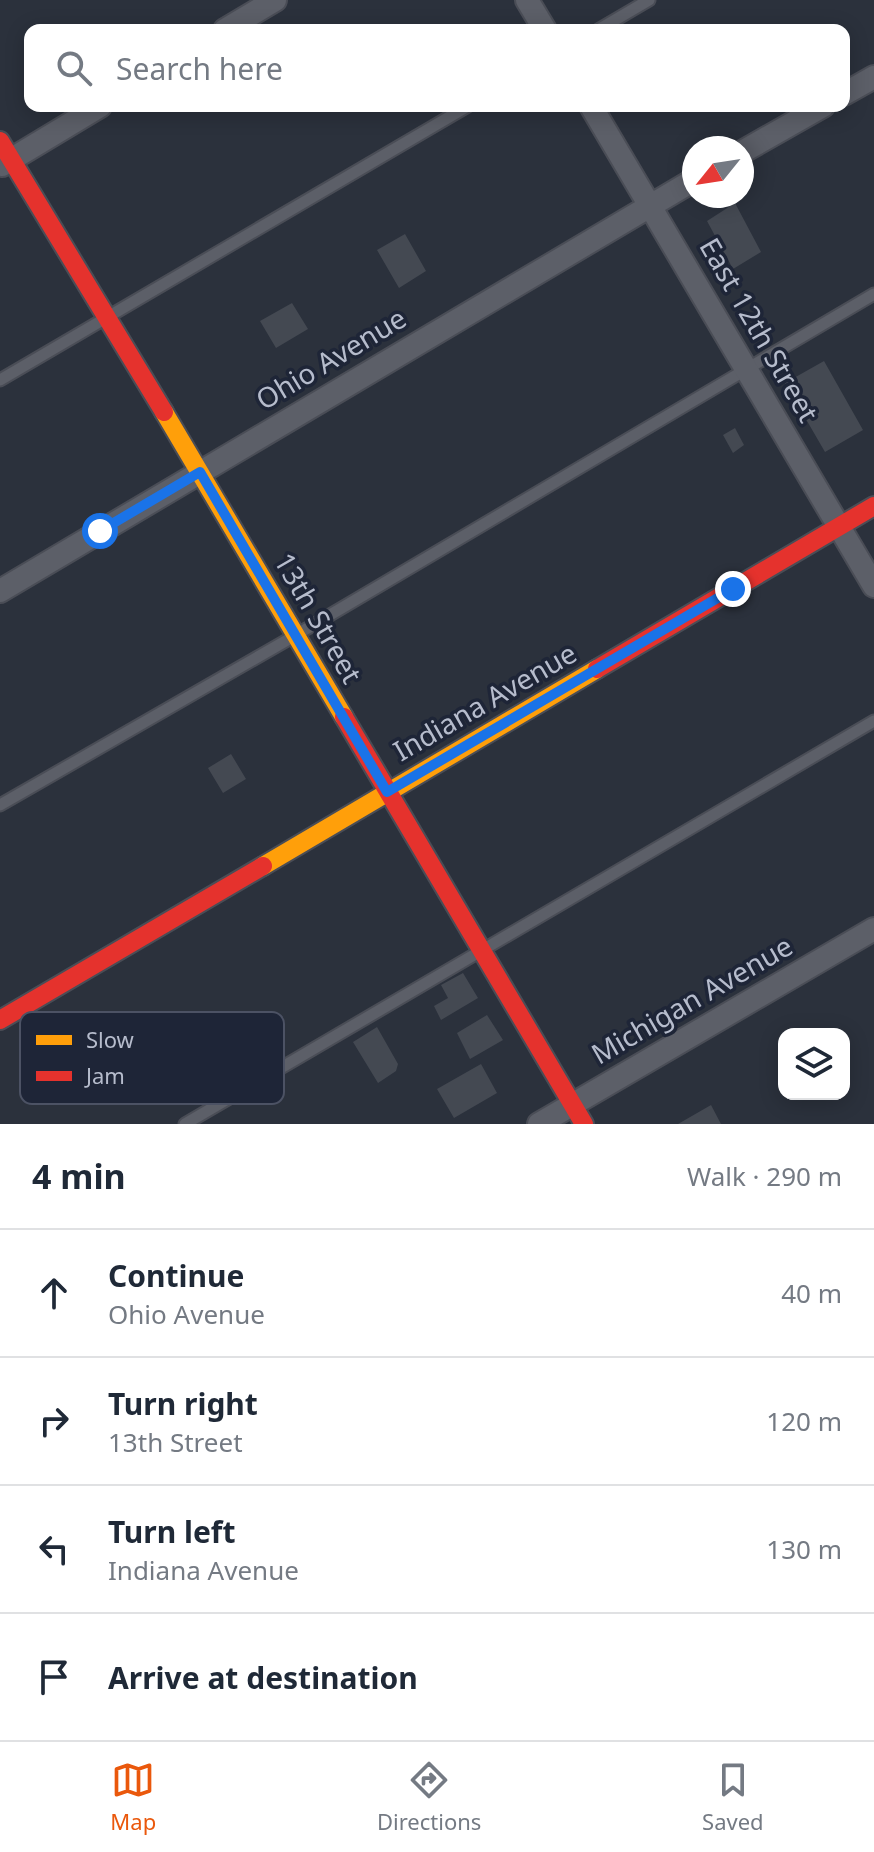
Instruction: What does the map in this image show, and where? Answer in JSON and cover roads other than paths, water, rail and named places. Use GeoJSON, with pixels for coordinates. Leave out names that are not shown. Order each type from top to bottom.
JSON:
{"type":"FeatureCollection","features":[{"type":"Feature","properties":{"kind":"street"},"geometry":{"type":"LineString","coordinates":[[235,24],[275,0]]}},
{"type":"Feature","properties":{"kind":"street"},"geometry":{"type":"LineString","coordinates":[[527,0],[541,24]]}},
{"type":"Feature","properties":{"kind":"street"},"geometry":{"type":"LineString","coordinates":[[850,91],[874,77]]}},
{"type":"Feature","properties":{"kind":"street"},"geometry":{"type":"LineString","coordinates":[[3,156],[88,112]]}},
{"type":"Feature","properties":{"kind":"street","name":"East 12th Street"},"geometry":{"type":"LineString","coordinates":[[595,112],[874,586]]}},
{"type":"Feature","properties":{"kind":"street"},"geometry":{"type":"LineString","coordinates":[[754,145],[812,112]]}},
{"type":"Feature","properties":{"kind":"street","name":"13th Street"},"geometry":{"type":"LineString","coordinates":[[3,156],[200,472],[578,1114]]}},
{"type":"Feature","properties":{"kind":"street","name":"Ohio Avenue"},"geometry":{"type":"LineString","coordinates":[[0,591],[682,187]]}},
{"type":"Feature","properties":{"kind":"street","name":"Indiana Avenue"},"geometry":{"type":"LineString","coordinates":[[0,1020],[874,506]]}},
{"type":"Feature","properties":{"kind":"street","name":"Michigan Avenue"},"geometry":{"type":"LineString","coordinates":[[539,1124],[578,1114],[874,929]]}},
{"type":"Feature","properties":{"kind":"lane"},"geometry":{"type":"LineString","coordinates":[[608,24],[649,0]]}},
{"type":"Feature","properties":{"kind":"lane"},"geometry":{"type":"LineString","coordinates":[[0,380],[458,112]]}},
{"type":"Feature","properties":{"kind":"lane"},"geometry":{"type":"LineString","coordinates":[[0,805],[296,635],[874,294]]}},
{"type":"Feature","properties":{"kind":"lane"},"geometry":{"type":"LineString","coordinates":[[284,1066],[874,721]]}},
{"type":"Feature","properties":{"kind":"lane"},"geometry":{"type":"LineString","coordinates":[[185,1124],[219,1104]]}}]}
